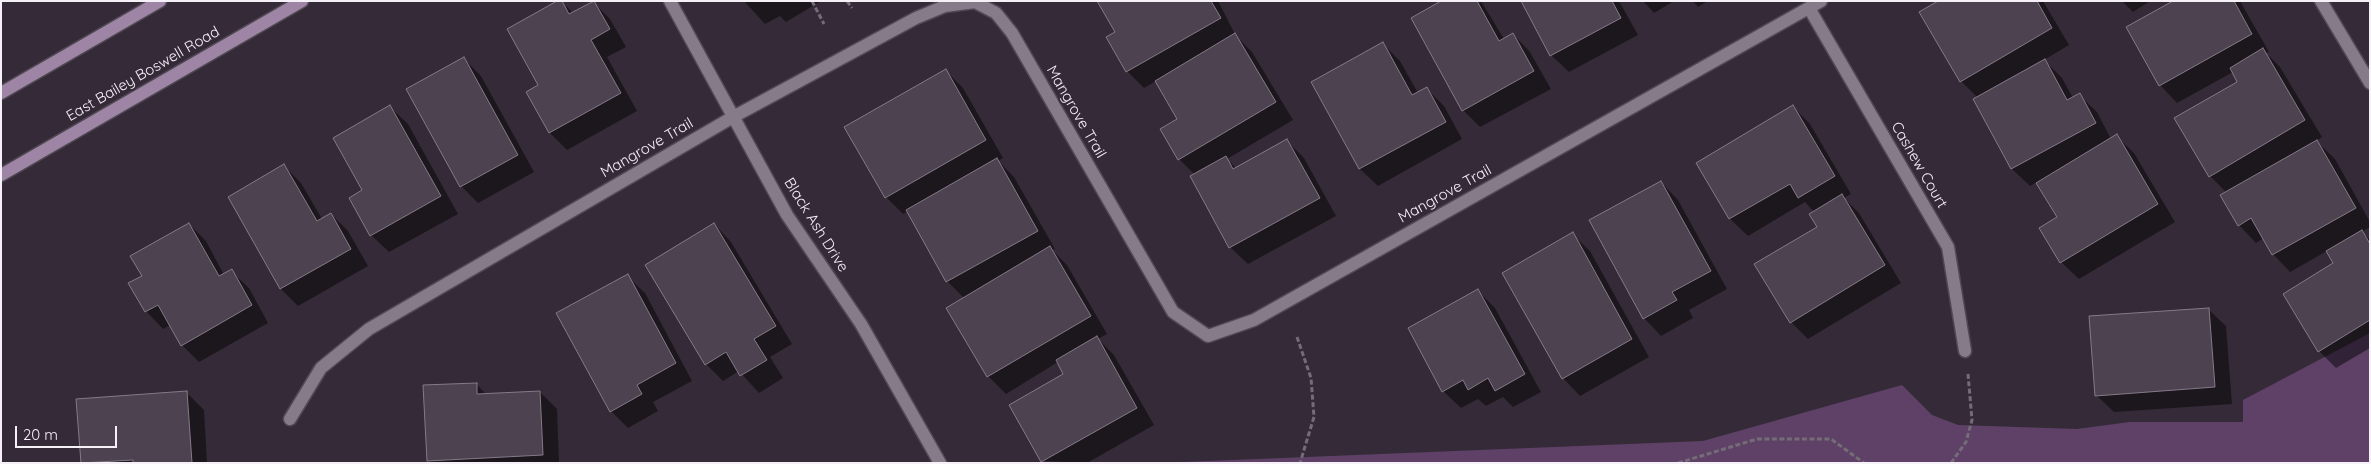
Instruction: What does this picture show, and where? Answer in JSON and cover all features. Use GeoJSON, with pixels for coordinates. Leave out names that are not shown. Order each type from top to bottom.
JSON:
{"type":"FeatureCollection","features":[{"type":"Feature","properties":{"kind":"main road"},"geometry":{"type":"LineString","coordinates":[[1,93],[160,1]]}},
{"type":"Feature","properties":{"kind":"main road","name":"East Bailey Boswell Road"},"geometry":{"type":"LineString","coordinates":[[1,175],[302,1]]}},
{"type":"Feature","properties":{"kind":"street","name":"Black Ash Drive"},"geometry":{"type":"LineString","coordinates":[[670,1],[787,215],[861,324],[940,463]]}},
{"type":"Feature","properties":{"kind":"street","name":"Mangrove Trail"},"geometry":{"type":"LineString","coordinates":[[290,419],[321,368],[369,329],[733,117],[916,18],[945,6],[976,2],[996,13],[1012,33],[1173,312],[1208,336],[1254,320],[1821,1]]}},
{"type":"Feature","properties":{"kind":"street"},"geometry":{"type":"LineString","coordinates":[[2321,1],[2370,84]]}},
{"type":"Feature","properties":{"kind":"street","name":"Cashew Court"},"geometry":{"type":"LineString","coordinates":[[1809,8],[1948,247],[1965,351]]}},
{"type":"Feature","properties":{"kind":"path"},"geometry":{"type":"LineString","coordinates":[[812,1],[824,24]]}},
{"type":"Feature","properties":{"kind":"path"},"geometry":{"type":"LineString","coordinates":[[847,1],[852,8]]}},
{"type":"Feature","properties":{"kind":"path"},"geometry":{"type":"LineString","coordinates":[[1297,337],[1311,378],[1314,417],[1300,463]]}},
{"type":"Feature","properties":{"kind":"path"},"geometry":{"type":"LineString","coordinates":[[1951,463],[1966,442],[1972,420],[1972,400]]}},
{"type":"Feature","properties":{"kind":"path"},"geometry":{"type":"LineString","coordinates":[[1678,463],[1757,439],[1831,439],[1864,463]]}},
{"type":"Feature","properties":{"kind":"shaded area"},"geometry":{"type":"Polygon","coordinates":[[[2370,333],[2370,463],[1158,463],[1703,441],[1902,385],[1932,415],[1958,425],[2077,429],[2130,422],[2243,422],[2243,400],[2370,333]]]}},
{"type":"Feature","properties":{"kind":"building"},"geometry":{"type":"Polygon","coordinates":[[[557,1],[562,1],[569,14],[594,1],[610,29],[591,40],[621,93],[549,133],[526,92],[538,85],[507,29],[557,1]]]}},
{"type":"Feature","properties":{"kind":"building"},"geometry":{"type":"Polygon","coordinates":[[[1097,1],[1211,1],[1221,18],[1126,72],[1106,37],[1115,32],[1097,1]]]}},
{"type":"Feature","properties":{"kind":"building"},"geometry":{"type":"Polygon","coordinates":[[[1441,1],[1477,1],[1499,41],[1513,33],[1534,71],[1462,111],[1411,18],[1441,1]]]}},
{"type":"Feature","properties":{"kind":"building"},"geometry":{"type":"Polygon","coordinates":[[[1521,1],[1612,1],[1621,18],[1550,56],[1521,1]]]}},
{"type":"Feature","properties":{"kind":"building"},"geometry":{"type":"Polygon","coordinates":[[[1938,1],[2037,1],[2052,28],[1960,82],[1919,12],[1938,1]]]}},
{"type":"Feature","properties":{"kind":"building"},"geometry":{"type":"Polygon","coordinates":[[[2173,1],[2234,1],[2252,34],[2159,86],[2126,27],[2173,1]]]}},
{"type":"Feature","properties":{"kind":"building"},"geometry":{"type":"Polygon","coordinates":[[[1235,33],[1276,102],[1178,160],[1160,129],[1177,119],[1155,81],[1235,33]]]}},
{"type":"Feature","properties":{"kind":"building"},"geometry":{"type":"Polygon","coordinates":[[[1383,42],[1412,95],[1427,87],[1446,122],[1359,169],[1311,82],[1383,42]]]}},
{"type":"Feature","properties":{"kind":"building"},"geometry":{"type":"Polygon","coordinates":[[[2263,48],[2305,120],[2209,177],[2174,118],[2237,82],[2230,68],[2263,48]]]}},
{"type":"Feature","properties":{"kind":"building"},"geometry":{"type":"Polygon","coordinates":[[[464,57],[518,155],[460,187],[406,89],[464,57]]]}},
{"type":"Feature","properties":{"kind":"building"},"geometry":{"type":"Polygon","coordinates":[[[2045,59],[2067,100],[2080,93],[2096,123],[2011,169],[1973,99],[2045,59]]]}},
{"type":"Feature","properties":{"kind":"building"},"geometry":{"type":"Polygon","coordinates":[[[946,69],[986,140],[885,198],[844,127],[946,69]]]}},
{"type":"Feature","properties":{"kind":"building"},"geometry":{"type":"Polygon","coordinates":[[[390,105],[441,196],[370,236],[349,198],[362,190],[333,138],[390,105]]]}},
{"type":"Feature","properties":{"kind":"building"},"geometry":{"type":"Polygon","coordinates":[[[1793,105],[1835,176],[1798,198],[1790,184],[1729,219],[1696,163],[1793,105]]]}},
{"type":"Feature","properties":{"kind":"building"},"geometry":{"type":"Polygon","coordinates":[[[2117,134],[2158,204],[2060,263],[2039,228],[2057,217],[2036,183],[2117,134]]]}},
{"type":"Feature","properties":{"kind":"building"},"geometry":{"type":"Polygon","coordinates":[[[1287,139],[1320,198],[1229,248],[1190,176],[1226,156],[1233,169],[1287,139]]]}},
{"type":"Feature","properties":{"kind":"building"},"geometry":{"type":"Polygon","coordinates":[[[2317,140],[2356,208],[2272,255],[2251,218],[2238,226],[2220,195],[2317,140]]]}},
{"type":"Feature","properties":{"kind":"building"},"geometry":{"type":"Polygon","coordinates":[[[997,158],[1038,231],[946,282],[906,210],[997,158]]]}},
{"type":"Feature","properties":{"kind":"building"},"geometry":{"type":"Polygon","coordinates":[[[284,164],[317,221],[331,213],[351,249],[280,289],[228,197],[284,164]]]}},
{"type":"Feature","properties":{"kind":"building"},"geometry":{"type":"Polygon","coordinates":[[[1661,181],[1711,271],[1672,292],[1677,300],[1643,319],[1589,220],[1661,181]]]}},
{"type":"Feature","properties":{"kind":"building"},"geometry":{"type":"Polygon","coordinates":[[[1842,194],[1885,265],[1790,323],[1754,264],[1817,227],[1809,214],[1842,194]]]}},
{"type":"Feature","properties":{"kind":"building"},"geometry":{"type":"Polygon","coordinates":[[[189,223],[219,276],[232,269],[252,305],[181,346],[158,305],[145,312],[128,283],[142,276],[130,256],[189,223]]]}},
{"type":"Feature","properties":{"kind":"building"},"geometry":{"type":"Polygon","coordinates":[[[714,223],[776,326],[754,339],[767,360],[740,376],[726,352],[705,365],[645,265],[714,223]]]}},
{"type":"Feature","properties":{"kind":"building"},"geometry":{"type":"Polygon","coordinates":[[[2362,230],[2370,244],[2370,320],[2318,352],[2283,294],[2333,263],[2326,251],[2362,230]]]}},
{"type":"Feature","properties":{"kind":"building"},"geometry":{"type":"Polygon","coordinates":[[[1573,232],[1632,339],[1562,379],[1502,273],[1573,232]]]}},
{"type":"Feature","properties":{"kind":"building"},"geometry":{"type":"Polygon","coordinates":[[[1050,246],[1091,316],[987,377],[946,308],[1050,246]]]}},
{"type":"Feature","properties":{"kind":"building"},"geometry":{"type":"Polygon","coordinates":[[[628,274],[676,363],[637,385],[642,394],[610,412],[556,313],[628,274]]]}},
{"type":"Feature","properties":{"kind":"building"},"geometry":{"type":"Polygon","coordinates":[[[1478,289],[1525,374],[1495,391],[1488,378],[1468,390],[1463,380],[1442,392],[1408,328],[1478,289]]]}},
{"type":"Feature","properties":{"kind":"building"},"geometry":{"type":"Polygon","coordinates":[[[2209,308],[2215,387],[2095,396],[2089,316],[2209,308]]]}},
{"type":"Feature","properties":{"kind":"building"},"geometry":{"type":"Polygon","coordinates":[[[1097,336],[1137,408],[1041,462],[1009,405],[1063,374],[1056,360],[1097,336]]]}},
{"type":"Feature","properties":{"kind":"building"},"geometry":{"type":"Polygon","coordinates":[[[477,383],[477,394],[540,391],[543,455],[427,461],[423,385],[477,383]]]}},
{"type":"Feature","properties":{"kind":"building"},"geometry":{"type":"Polygon","coordinates":[[[187,391],[192,463],[133,463],[133,460],[81,463],[76,399],[187,391]]]}}]}
